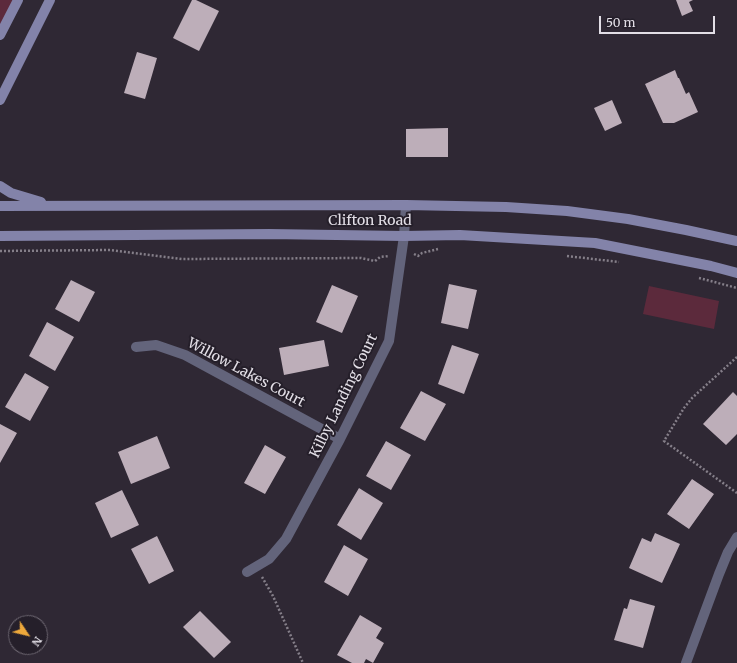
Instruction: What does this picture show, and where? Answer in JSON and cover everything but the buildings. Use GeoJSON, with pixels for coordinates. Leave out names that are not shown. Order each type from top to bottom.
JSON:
{"type":"FeatureCollection","features":[{"type":"Feature","properties":{"kind":"main road"},"geometry":{"type":"LineString","coordinates":[[0,35],[18,0]]}},
{"type":"Feature","properties":{"kind":"main road"},"geometry":{"type":"LineString","coordinates":[[0,100],[50,0]]}},
{"type":"Feature","properties":{"kind":"main road"},"geometry":{"type":"LineString","coordinates":[[0,186],[11,193],[26,198],[61,206]]}},
{"type":"Feature","properties":{"kind":"main road","name":"Clifton Road"},"geometry":{"type":"LineString","coordinates":[[0,206],[406,205],[506,207],[568,211],[657,224],[737,241]]}},
{"type":"Feature","properties":{"kind":"main road","name":"Clifton Road"},"geometry":{"type":"LineString","coordinates":[[0,236],[269,234],[404,236],[460,235],[595,243],[711,266],[737,273]]}},
{"type":"Feature","properties":{"kind":"street","name":"Kilby Landing Court"},"geometry":{"type":"LineString","coordinates":[[251,569],[269,559],[286,539],[340,439],[389,341],[402,255],[406,205]]}},
{"type":"Feature","properties":{"kind":"street","name":"Willow Lakes Court"},"geometry":{"type":"LineString","coordinates":[[136,347],[156,345],[185,356],[340,439]]}},
{"type":"Feature","properties":{"kind":"street"},"geometry":{"type":"LineString","coordinates":[[686,663],[719,574],[728,552],[737,537]]}},
{"type":"Feature","properties":{"kind":"path"},"geometry":{"type":"LineString","coordinates":[[0,251],[110,250],[182,259],[361,258],[375,261],[380,257],[413,254],[418,256],[429,250],[440,249]]}},
{"type":"Feature","properties":{"kind":"path"},"geometry":{"type":"LineString","coordinates":[[561,255],[626,263]]}},
{"type":"Feature","properties":{"kind":"path"},"geometry":{"type":"LineString","coordinates":[[698,278],[737,288]]}},
{"type":"Feature","properties":{"kind":"path"},"geometry":{"type":"LineString","coordinates":[[737,357],[692,398],[684,408],[664,441],[737,493]]}},
{"type":"Feature","properties":{"kind":"path"},"geometry":{"type":"LineString","coordinates":[[251,569],[273,596],[303,663]]}},
{"type":"Feature","properties":{"kind":"shaded area"},"geometry":{"type":"Polygon","coordinates":[[[0,0],[18,0],[0,35],[0,0]]]}},
{"type":"Feature","properties":{"kind":"shaded area"},"geometry":{"type":"Polygon","coordinates":[[[649,286],[719,301],[714,329],[643,314],[649,286]]]}}]}
